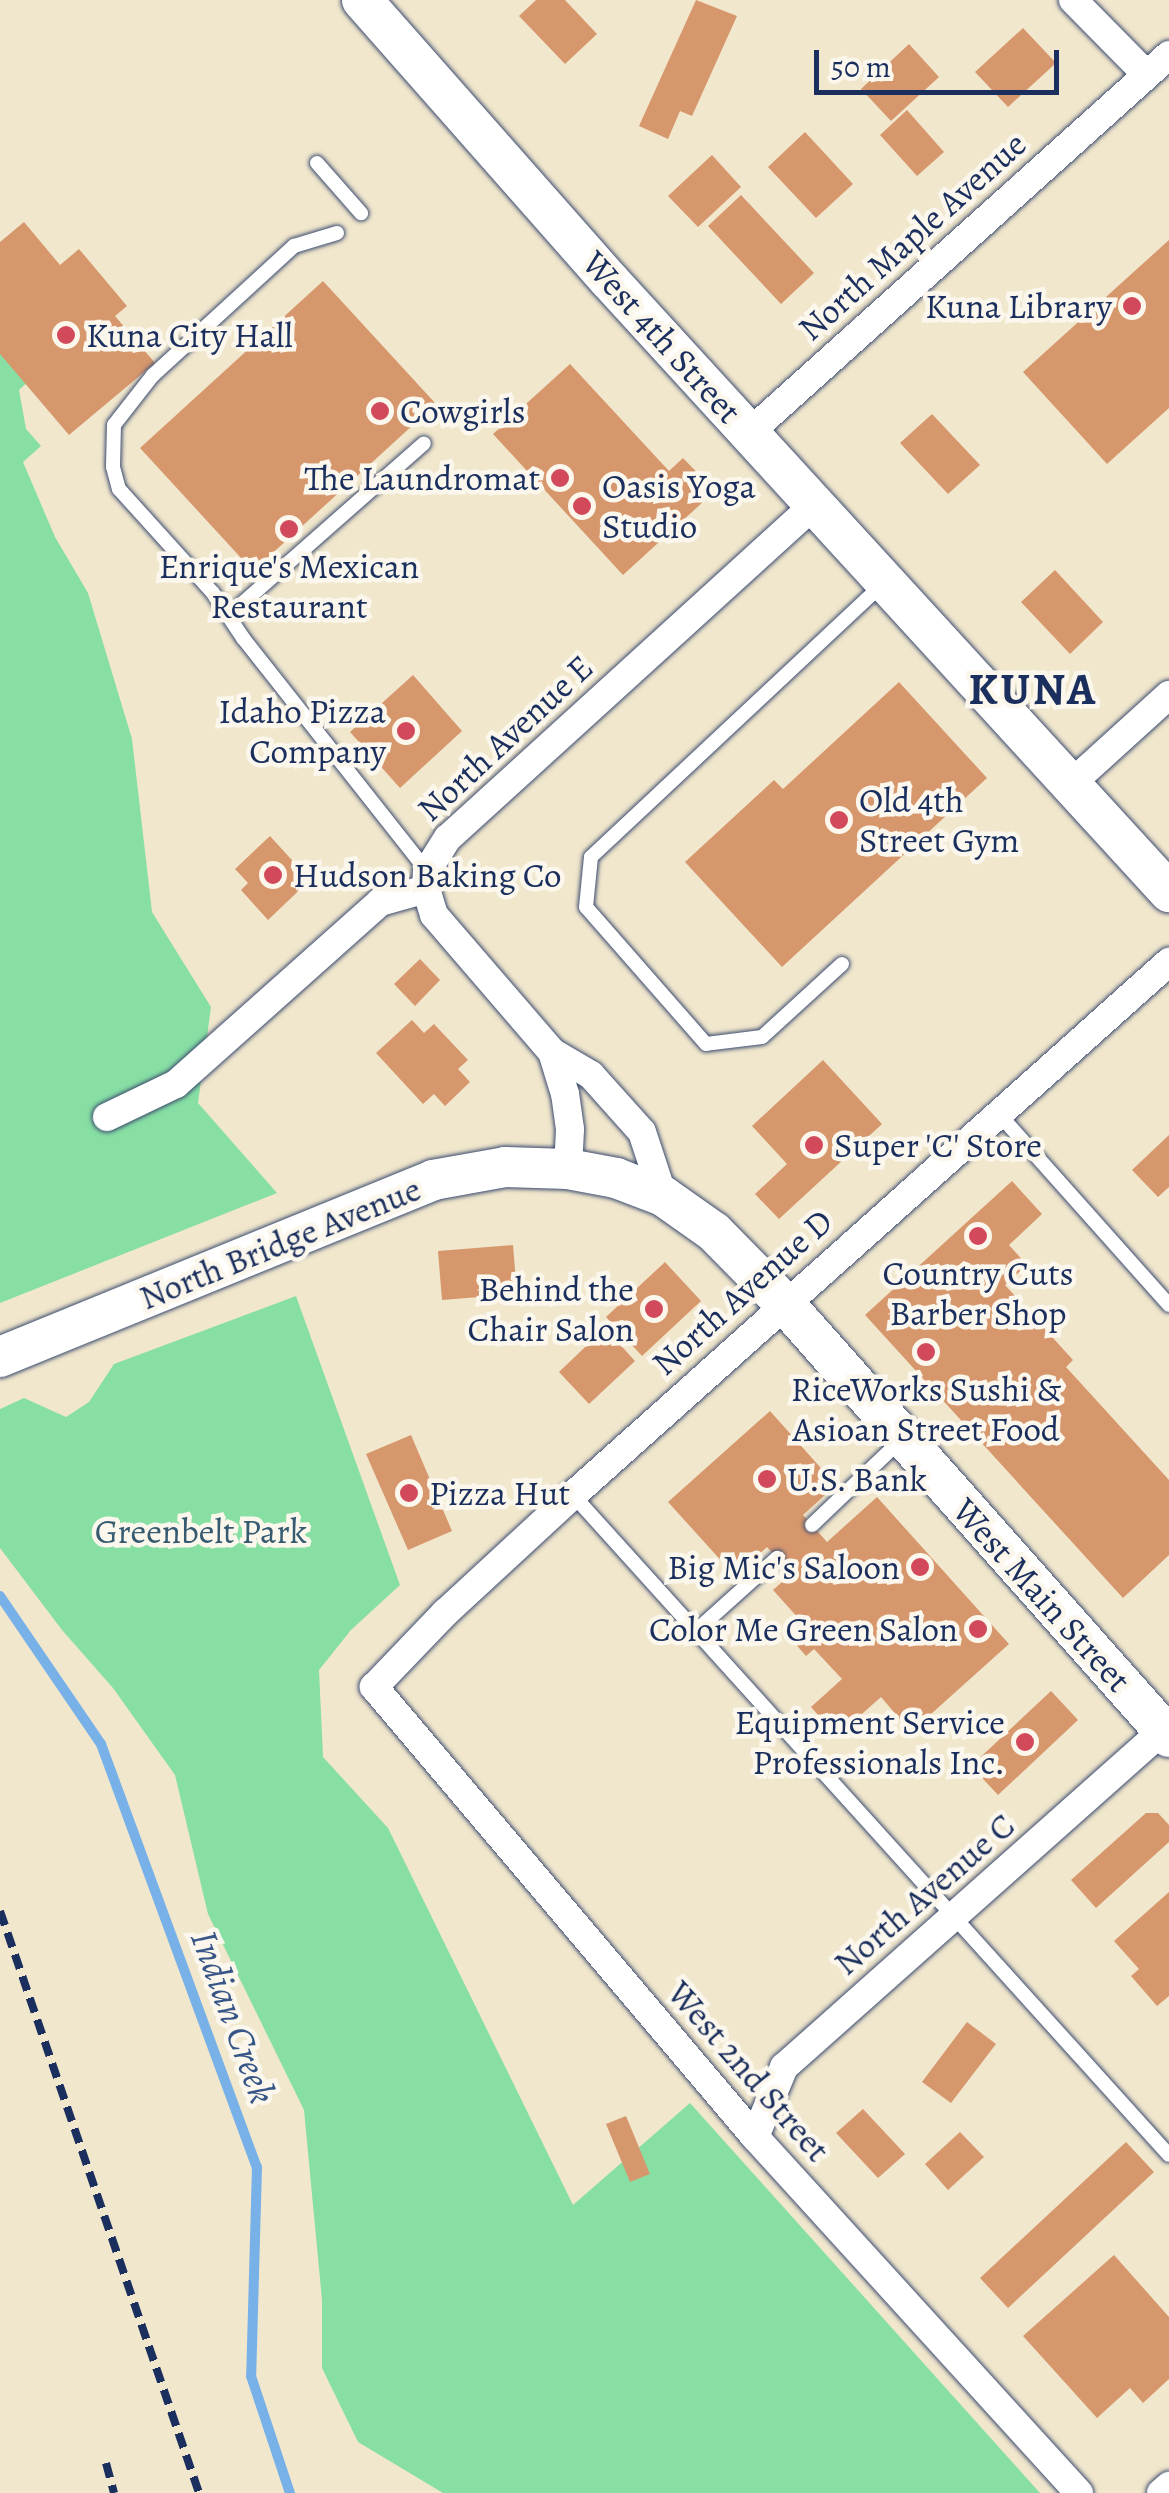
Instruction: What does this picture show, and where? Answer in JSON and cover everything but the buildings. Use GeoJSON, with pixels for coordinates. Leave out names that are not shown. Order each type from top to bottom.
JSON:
{"type":"FeatureCollection","features":[{"type":"Feature","properties":{"kind":"main road","name":"West 4th Street"},"geometry":{"type":"LineString","coordinates":[[362,0],[814,505],[1169,892]]}},
{"type":"Feature","properties":{"kind":"main road","name":"North Bridge Avenue"},"geometry":{"type":"LineString","coordinates":[[10,1353],[433,1180],[505,1167],[568,1168]]}},
{"type":"Feature","properties":{"kind":"main road","name":"West Main Street"},"geometry":{"type":"LineString","coordinates":[[568,1168],[616,1178],[663,1196],[714,1232],[784,1303],[1167,1731]]}},
{"type":"Feature","properties":{"kind":"street"},"geometry":{"type":"LineString","coordinates":[[1074,0],[1146,74]]}},
{"type":"Feature","properties":{"kind":"street","name":"North Maple Avenue"},"geometry":{"type":"LineString","coordinates":[[749,432],[1169,55]]}},
{"type":"Feature","properties":{"kind":"street","name":"North Avenue E"},"geometry":{"type":"LineString","coordinates":[[427,880],[448,838],[814,505]]}},
{"type":"Feature","properties":{"kind":"street"},"geometry":{"type":"LineString","coordinates":[[1072,782],[1169,694]]}},
{"type":"Feature","properties":{"kind":"street"},"geometry":{"type":"LineString","coordinates":[[108,1117],[176,1084],[380,902],[427,880],[434,915],[453,941],[552,1052],[591,1075],[642,1132],[663,1196]]}},
{"type":"Feature","properties":{"kind":"street","name":"North Avenue D"},"geometry":{"type":"LineString","coordinates":[[374,1688],[445,1613],[573,1494],[1169,962]]}},
{"type":"Feature","properties":{"kind":"street"},"geometry":{"type":"LineString","coordinates":[[552,1052],[570,1129],[568,1168]]}},
{"type":"Feature","properties":{"kind":"street","name":"West 2nd Street"},"geometry":{"type":"LineString","coordinates":[[374,1688],[754,2137],[1079,2493]]}},
{"type":"Feature","properties":{"kind":"street","name":"North Avenue C"},"geometry":{"type":"LineString","coordinates":[[754,2137],[784,2066],[1167,1731]]}},
{"type":"Feature","properties":{"kind":"street"},"geometry":{"type":"LineString","coordinates":[[1161,2493],[1169,2486]]}},
{"type":"Feature","properties":{"kind":"lane"},"geometry":{"type":"LineString","coordinates":[[317,163],[361,213]]}},
{"type":"Feature","properties":{"kind":"lane"},"geometry":{"type":"LineString","coordinates":[[338,233],[294,246],[153,375],[114,425],[111,446],[120,489],[213,593],[427,880]]}},
{"type":"Feature","properties":{"kind":"lane"},"geometry":{"type":"LineString","coordinates":[[228,616],[424,443]]}},
{"type":"Feature","properties":{"kind":"lane"},"geometry":{"type":"LineString","coordinates":[[842,964],[762,1037],[706,1044],[586,906],[591,858],[886,582]]}},
{"type":"Feature","properties":{"kind":"lane"},"geometry":{"type":"LineString","coordinates":[[998,1113],[1169,1304]]}},
{"type":"Feature","properties":{"kind":"lane"},"geometry":{"type":"LineString","coordinates":[[812,1525],[903,1438]]}},
{"type":"Feature","properties":{"kind":"lane"},"geometry":{"type":"LineString","coordinates":[[573,1494],[1169,2155]]}},
{"type":"Feature","properties":{"kind":"lane"},"geometry":{"type":"LineString","coordinates":[[697,1630],[776,1558]]}},
{"type":"Feature","properties":{"kind":"green space"},"geometry":{"type":"Polygon","coordinates":[[[0,342],[32,378],[19,390],[26,429],[41,446],[23,462],[55,537],[88,593],[132,739],[152,912],[211,1007],[198,1103],[277,1193],[0,1303],[0,342]]]}},
{"type":"Feature","properties":{"kind":"green space","name":"Greenbelt Park"},"geometry":{"type":"Polygon","coordinates":[[[296,1296],[400,1585],[351,1630],[319,1670],[323,1757],[388,1828],[573,2205],[690,2103],[1040,2493],[443,2493],[358,2442],[322,2368],[322,2300],[304,2110],[208,1914],[175,1775],[113,1688],[62,1630],[0,1548],[0,1409],[24,1398],[66,1417],[89,1402],[114,1364],[296,1296]]]}},
{"type":"Feature","properties":{"kind":"waterway","name":"Indian Creek"},"geometry":{"type":"LineString","coordinates":[[0,1596],[101,1744],[257,2167],[251,2376],[290,2493]]}},
{"type":"Feature","properties":{"kind":"railway"},"geometry":{"type":"LineString","coordinates":[[0,1911],[199,2493]]}},
{"type":"Feature","properties":{"kind":"railway"},"geometry":{"type":"LineString","coordinates":[[106,2463],[114,2493]]}},
{"type":"Feature","properties":{"kind":"place","name":"Kuna Library"},"geometry":{"type":"Point","coordinates":[1132,306]}},
{"type":"Feature","properties":{"kind":"place","name":"Kuna City Hall"},"geometry":{"type":"Point","coordinates":[66,335]}},
{"type":"Feature","properties":{"kind":"place","name":"Cowgirls"},"geometry":{"type":"Point","coordinates":[380,411]}},
{"type":"Feature","properties":{"kind":"place","name":"The Laundromat"},"geometry":{"type":"Point","coordinates":[560,478]}},
{"type":"Feature","properties":{"kind":"place","name":"Oasis Yoga Studio"},"geometry":{"type":"Point","coordinates":[582,506]}},
{"type":"Feature","properties":{"kind":"place","name":"Enrique's Mexican Restaurant"},"geometry":{"type":"Point","coordinates":[289,529]}},
{"type":"Feature","properties":{"kind":"place","name":"Idaho Pizza Company"},"geometry":{"type":"Point","coordinates":[406,731]}},
{"type":"Feature","properties":{"kind":"place","name":"Old 4th Street Gym"},"geometry":{"type":"Point","coordinates":[839,820]}},
{"type":"Feature","properties":{"kind":"place","name":"Hudson Baking Co"},"geometry":{"type":"Point","coordinates":[273,875]}},
{"type":"Feature","properties":{"kind":"place","name":"Super 'C' Store"},"geometry":{"type":"Point","coordinates":[814,1145]}},
{"type":"Feature","properties":{"kind":"place","name":"Country Cuts Barber Shop"},"geometry":{"type":"Point","coordinates":[978,1236]}},
{"type":"Feature","properties":{"kind":"place","name":"Behind the Chair Salon"},"geometry":{"type":"Point","coordinates":[654,1309]}},
{"type":"Feature","properties":{"kind":"place","name":"RiceWorks Sushi & Asioan Street Food"},"geometry":{"type":"Point","coordinates":[926,1352]}},
{"type":"Feature","properties":{"kind":"place","name":"U.S. Bank"},"geometry":{"type":"Point","coordinates":[767,1479]}},
{"type":"Feature","properties":{"kind":"place","name":"Pizza Hut"},"geometry":{"type":"Point","coordinates":[409,1493]}},
{"type":"Feature","properties":{"kind":"place","name":"Big Mic's Saloon"},"geometry":{"type":"Point","coordinates":[920,1567]}},
{"type":"Feature","properties":{"kind":"place","name":"Color Me Green Salon"},"geometry":{"type":"Point","coordinates":[978,1629]}},
{"type":"Feature","properties":{"kind":"place","name":"Equipment Service Professionals Inc."},"geometry":{"type":"Point","coordinates":[1025,1742]}},
{"type":"Feature","properties":{"kind":"district","name":"KUNA"},"geometry":{"type":"Point","coordinates":[1033,690]}}]}
